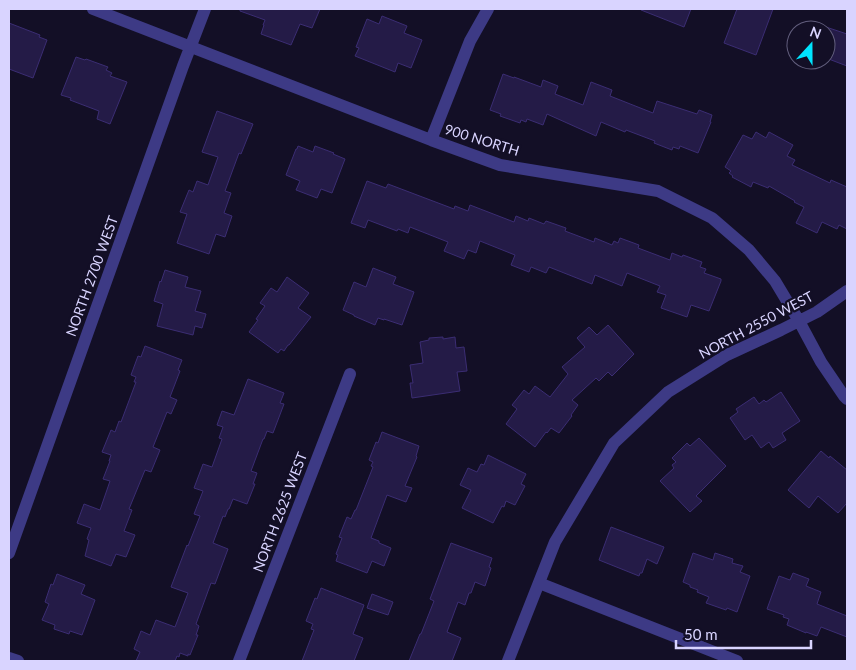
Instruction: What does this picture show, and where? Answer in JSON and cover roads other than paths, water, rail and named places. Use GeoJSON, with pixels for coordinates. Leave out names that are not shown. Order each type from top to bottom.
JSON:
{"type":"FeatureCollection","features":[{"type":"Feature","properties":{"kind":"street","name":"900 NORTH"},"geometry":{"type":"LineString","coordinates":[[93,9],[500,165],[658,192],[712,218],[749,250],[775,281],[821,362],[847,399]]}},
{"type":"Feature","properties":{"kind":"street","name":"NORTH 2700 WEST"},"geometry":{"type":"LineString","coordinates":[[9,553],[190,46],[205,9]]}},
{"type":"Feature","properties":{"kind":"street"},"geometry":{"type":"LineString","coordinates":[[432,140],[470,41],[488,9]]}},
{"type":"Feature","properties":{"kind":"street","name":"NORTH 2550 WEST"},"geometry":{"type":"LineString","coordinates":[[508,661],[555,542],[614,443],[668,392],[727,356],[817,312],[847,291]]}},
{"type":"Feature","properties":{"kind":"street","name":"NORTH 2625 WEST"},"geometry":{"type":"LineString","coordinates":[[239,661],[350,374]]}},
{"type":"Feature","properties":{"kind":"street"},"geometry":{"type":"LineString","coordinates":[[539,583],[737,661]]}},
{"type":"Feature","properties":{"kind":"street"},"geometry":{"type":"LineString","coordinates":[[9,658],[18,661]]}}]}
